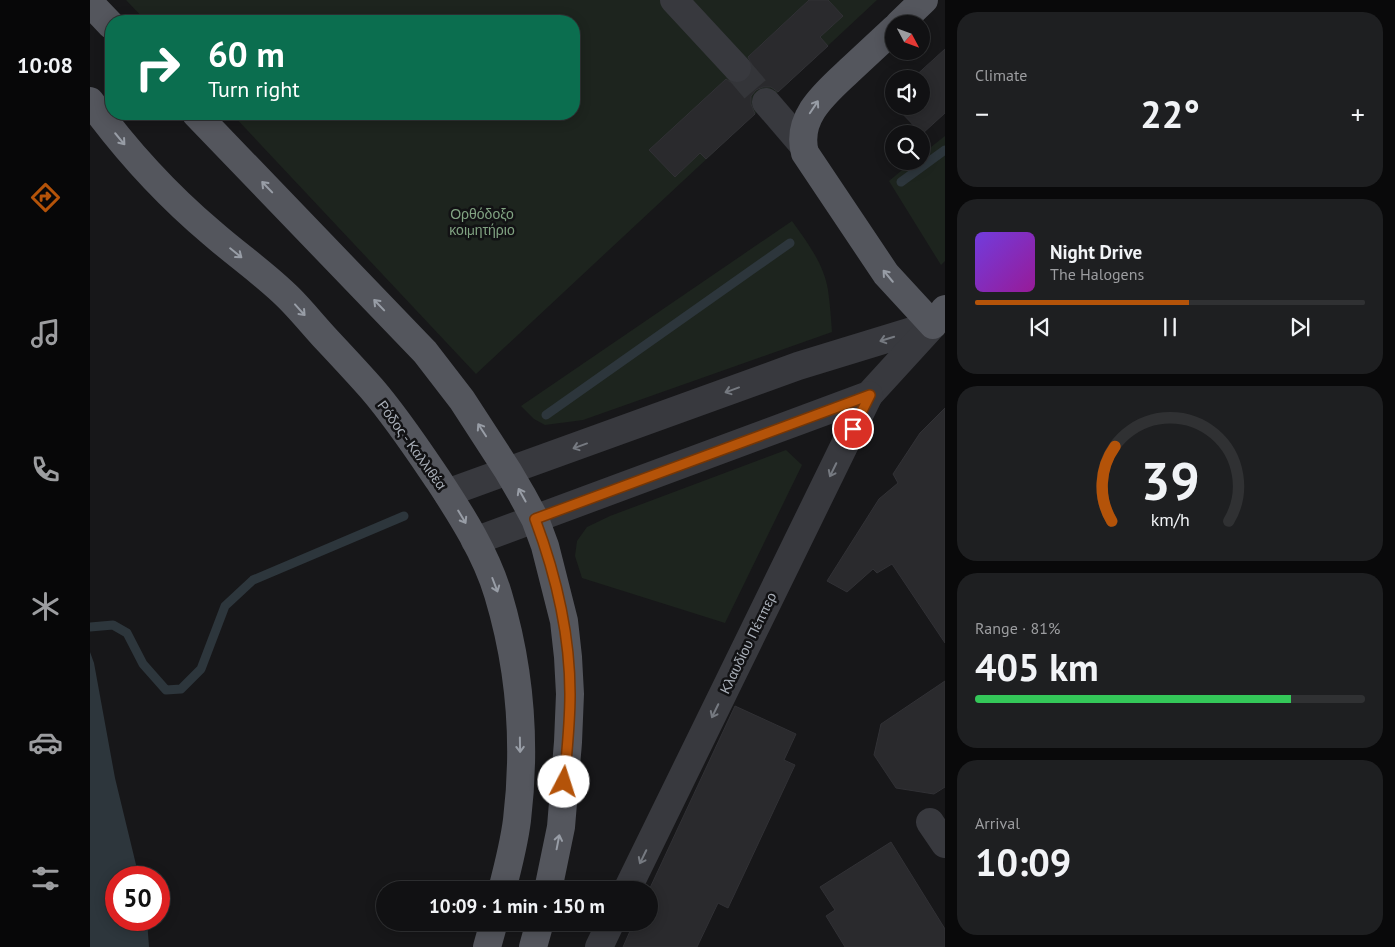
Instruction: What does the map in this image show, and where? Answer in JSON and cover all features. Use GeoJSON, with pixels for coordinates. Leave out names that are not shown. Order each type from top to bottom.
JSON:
{"type":"FeatureCollection","features":[{"type":"Feature","properties":{"kind":"main road"},"geometry":{"type":"LineString","coordinates":[[908,15],[924,0]]}},
{"type":"Feature","properties":{"kind":"main road"},"geometry":{"type":"LineString","coordinates":[[90,3],[105,19]]}},
{"type":"Feature","properties":{"kind":"main road"},"geometry":{"type":"LineString","coordinates":[[885,38],[821,98],[811,111],[806,121],[803,145],[805,153],[886,274],[941,325]]}},
{"type":"Feature","properties":{"kind":"main road","name":"Ρόδος - Καλλιθέα"},"geometry":{"type":"LineString","coordinates":[[90,101],[100,116],[156,179],[211,232],[288,297],[373,390],[413,442],[475,540],[490,571],[498,594],[512,656],[519,702],[520,785],[516,823],[504,881]]}},
{"type":"Feature","properties":{"kind":"main road"},"geometry":{"type":"LineString","coordinates":[[202,120],[425,352],[462,400],[508,472],[535,519],[545,546],[564,622],[570,694],[561,827],[550,881]]}},
{"type":"Feature","properties":{"kind":"main road"},"geometry":{"type":"LineString","coordinates":[[487,947],[491,931]]}},
{"type":"Feature","properties":{"kind":"main road"},"geometry":{"type":"LineString","coordinates":[[533,947],[537,931]]}},
{"type":"Feature","properties":{"kind":"street"},"geometry":{"type":"LineString","coordinates":[[674,0],[736,68]]}},
{"type":"Feature","properties":{"kind":"street"},"geometry":{"type":"LineString","coordinates":[[766,102],[803,145]]}},
{"type":"Feature","properties":{"kind":"street"},"geometry":{"type":"LineString","coordinates":[[447,493],[798,366],[941,325]]}},
{"type":"Feature","properties":{"kind":"street"},"geometry":{"type":"LineString","coordinates":[[475,540],[870,395],[941,325]]}},
{"type":"Feature","properties":{"kind":"street","name":"Κλαυδίου Πέππερ"},"geometry":{"type":"LineString","coordinates":[[631,881],[870,395]]}},
{"type":"Feature","properties":{"kind":"street"},"geometry":{"type":"LineString","coordinates":[[930,822],[945,844]]}},
{"type":"Feature","properties":{"kind":"street"},"geometry":{"type":"LineString","coordinates":[[599,947],[607,931]]}},
{"type":"Feature","properties":{"kind":"green space","name":"Ορθόδοξο κοιμητήριο"},"geometry":{"type":"Polygon","coordinates":[[[126,0],[877,0],[476,374],[238,120],[580,120],[580,15],[140,15],[126,0]]]}},
{"type":"Feature","properties":{"kind":"green space"},"geometry":{"type":"Polygon","coordinates":[[[945,136],[945,261],[941,265],[889,181],[902,170],[930,170],[930,148],[945,136]]]}},
{"type":"Feature","properties":{"kind":"green space"},"geometry":{"type":"Polygon","coordinates":[[[792,221],[823,271],[828,290],[832,332],[583,420],[545,425],[534,419],[521,406],[792,221]]]}},
{"type":"Feature","properties":{"kind":"green space"},"geometry":{"type":"Polygon","coordinates":[[[786,450],[802,465],[725,623],[582,578],[575,556],[577,541],[587,527],[610,516],[786,450]]]}},
{"type":"Feature","properties":{"kind":"shaded area"},"geometry":{"type":"Polygon","coordinates":[[[90,652],[94,663],[115,778],[136,866],[105,866],[105,931],[148,931],[149,947],[90,947],[90,652]]]}},
{"type":"Feature","properties":{"kind":"building"},"geometry":{"type":"Polygon","coordinates":[[[809,0],[828,0],[843,16],[820,37],[828,46],[778,92],[771,87],[763,87],[756,90],[751,96],[751,104],[755,114],[706,159],[700,153],[675,177],[649,150],[726,79],[732,83],[740,83],[748,79],[752,72],[752,65],[748,57],[809,0]]]}},
{"type":"Feature","properties":{"kind":"building"},"geometry":{"type":"Polygon","coordinates":[[[945,49],[945,113],[930,127],[930,125],[913,125],[904,115],[930,115],[930,70],[922,70],[945,49]]]}},
{"type":"Feature","properties":{"kind":"building"},"geometry":{"type":"Polygon","coordinates":[[[945,408],[945,643],[892,564],[877,573],[873,569],[847,592],[827,581],[879,499],[898,483],[893,474],[920,433],[945,408]]]}},
{"type":"Feature","properties":{"kind":"building"},"geometry":{"type":"Polygon","coordinates":[[[945,681],[945,787],[934,794],[896,788],[874,755],[881,724],[945,681]]]}},
{"type":"Feature","properties":{"kind":"building"},"geometry":{"type":"Polygon","coordinates":[[[735,706],[796,734],[784,760],[795,765],[728,908],[718,903],[697,947],[623,947],[630,931],[658,931],[658,881],[653,881],[735,706]]]}},
{"type":"Feature","properties":{"kind":"building"},"geometry":{"type":"Polygon","coordinates":[[[891,842],[945,929],[945,947],[845,947],[826,916],[835,910],[820,887],[891,842]]]}},
{"type":"Feature","properties":{"kind":"waterway"},"geometry":{"type":"LineString","coordinates":[[901,182],[945,150]]}},
{"type":"Feature","properties":{"kind":"waterway"},"geometry":{"type":"LineString","coordinates":[[546,415],[790,243]]}},
{"type":"Feature","properties":{"kind":"waterway"},"geometry":{"type":"LineString","coordinates":[[90,627],[113,625],[127,633],[143,664],[166,690],[181,689],[201,669],[225,606],[253,580],[404,516]]}},
{"type":"Feature","properties":{"kind":"tunnel"},"geometry":{"type":"LineString","coordinates":[[737,68],[766,102]]}},
{"type":"Feature","properties":{"kind":"route"},"geometry":{"type":"LineString","coordinates":[[564,782],[570,694],[568,658],[564,622],[553,574],[535,519],[870,395],[853,429]]}}]}
